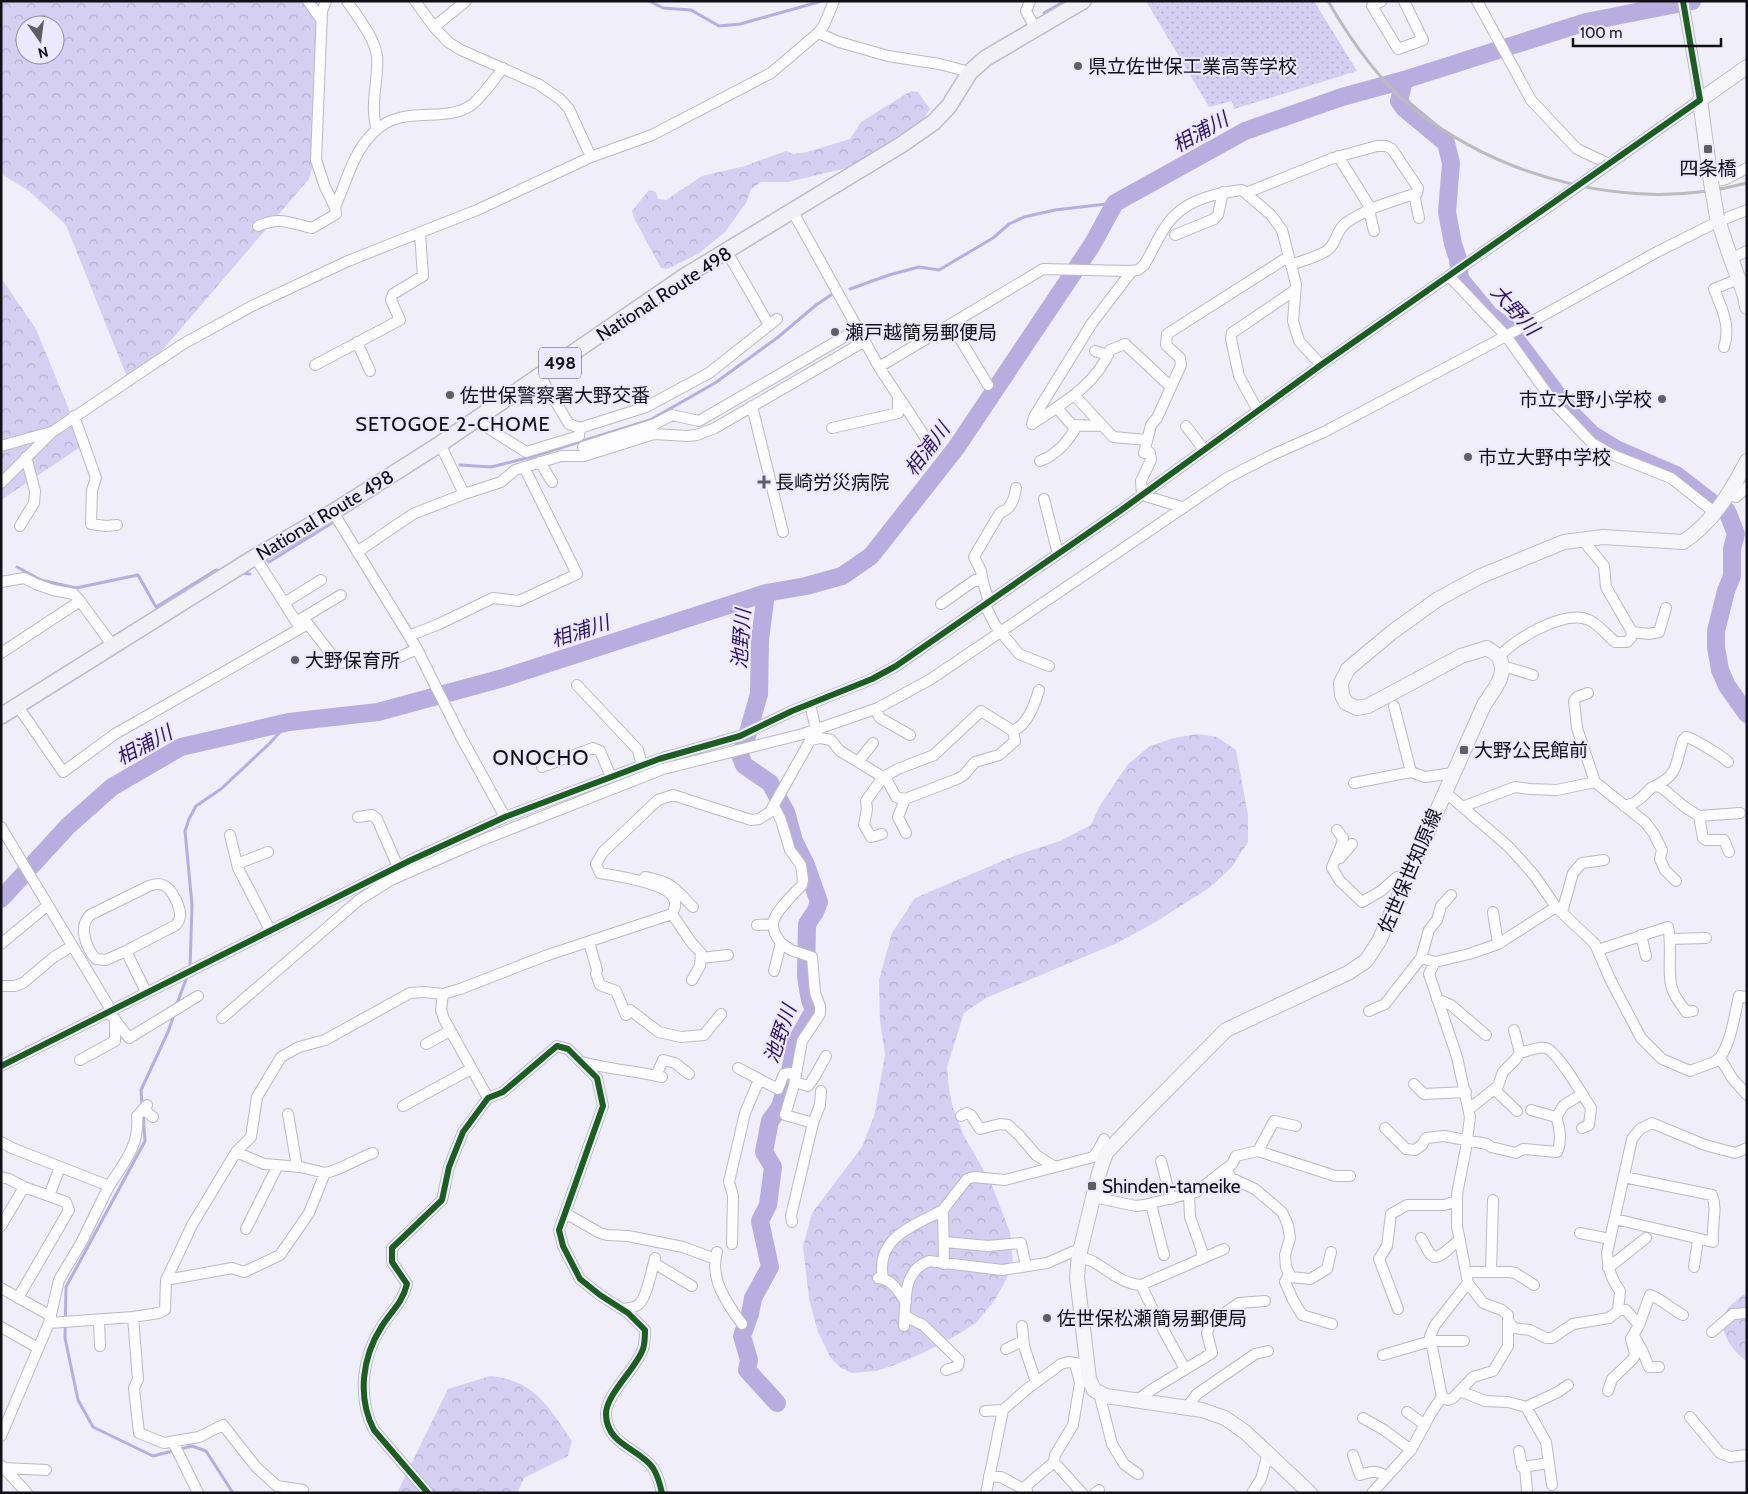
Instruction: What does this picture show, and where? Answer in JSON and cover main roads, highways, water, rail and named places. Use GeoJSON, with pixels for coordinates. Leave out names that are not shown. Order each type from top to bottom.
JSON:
{"type":"FeatureCollection","features":[{"type":"Feature","properties":{"kind":"highway","name":"National Route 498"},"geometry":{"type":"LineString","coordinates":[[1,716],[255,557],[333,512],[476,420],[686,276],[901,145],[934,122],[949,106],[970,72],[986,58],[1083,1]]}},
{"type":"Feature","properties":{"kind":"main road"},"geometry":{"type":"LineString","coordinates":[[1746,300],[1718,219],[1700,100],[1747,67]]}},
{"type":"Feature","properties":{"kind":"main road","name":"佐世保世知原線"},"geometry":{"type":"LineString","coordinates":[[1310,1493],[1245,1432],[1225,1418],[1187,1407],[1106,1396],[1094,1390],[1081,1364],[1077,1277],[1080,1252],[1093,1197],[1100,1156],[1106,1153],[1226,1030],[1348,973],[1366,960],[1380,941],[1444,791],[1484,705],[1500,681],[1501,661],[1487,648],[1461,656],[1368,706],[1357,708],[1346,703],[1342,695],[1341,682],[1348,669],[1390,632],[1438,599],[1482,576],[1564,542],[1603,537],[1683,542],[1692,536],[1732,495],[1736,482],[1747,461]]}},
{"type":"Feature","properties":{"kind":"waterway"},"geometry":{"type":"LineString","coordinates":[[649,1],[663,8],[691,10],[719,26],[740,24],[822,1]]}},
{"type":"Feature","properties":{"kind":"waterway"},"geometry":{"type":"LineString","coordinates":[[1044,13],[1065,1]]}},
{"type":"Feature","properties":{"kind":"waterway","name":"相浦川"},"geometry":{"type":"LineString","coordinates":[[1,899],[68,826],[112,787],[181,747],[289,722],[378,712],[503,678],[766,593],[806,586],[842,576],[871,556],[956,448],[1092,245],[1115,203],[1245,131],[1342,97],[1404,80],[1586,22],[1692,1]]}},
{"type":"Feature","properties":{"kind":"waterway","name":"大野川"},"geometry":{"type":"LineString","coordinates":[[1404,80],[1399,101],[1404,108],[1446,143],[1451,163],[1447,212],[1458,259],[1460,279],[1489,314],[1508,329],[1572,414],[1593,435],[1616,449],[1676,475],[1711,502]]}},
{"type":"Feature","properties":{"kind":"waterway"},"geometry":{"type":"LineString","coordinates":[[850,289],[919,267],[939,270],[993,238],[1009,224],[1024,217],[1055,210],[1115,203]]}},
{"type":"Feature","properties":{"kind":"waterway"},"geometry":{"type":"LineString","coordinates":[[460,465],[491,467],[531,457],[650,420],[715,383],[777,338],[816,305],[831,295]]}},
{"type":"Feature","properties":{"kind":"waterway","name":"大野川"},"geometry":{"type":"LineString","coordinates":[[1727,511],[1736,534],[1732,549],[1732,576],[1726,591],[1716,631],[1716,647],[1720,670],[1727,686],[1747,714]]}},
{"type":"Feature","properties":{"kind":"waterway"},"geometry":{"type":"LineString","coordinates":[[268,561],[332,523]]}},
{"type":"Feature","properties":{"kind":"waterway"},"geometry":{"type":"LineString","coordinates":[[17,567],[41,580],[76,588],[138,575],[156,607],[216,570],[222,571]]}},
{"type":"Feature","properties":{"kind":"waterway"},"geometry":{"type":"LineString","coordinates":[[241,573],[250,574]]}},
{"type":"Feature","properties":{"kind":"waterway","name":"池野川"},"geometry":{"type":"LineString","coordinates":[[766,593],[760,640],[759,694],[740,755],[744,765],[770,783],[786,812],[794,841],[806,865],[819,902],[807,924],[806,977],[810,1000],[814,1010],[796,1042],[780,1107],[770,1121],[764,1152],[773,1167],[768,1205],[760,1221],[770,1267],[753,1298],[750,1314],[742,1336],[749,1360],[747,1370],[777,1403]]}},
{"type":"Feature","properties":{"kind":"waterway"},"geometry":{"type":"LineString","coordinates":[[190,968],[192,905],[185,831],[189,819],[196,806],[221,789],[270,743],[289,722]]}},
{"type":"Feature","properties":{"kind":"waterway"},"geometry":{"type":"LineString","coordinates":[[176,1006],[187,977]]}},
{"type":"Feature","properties":{"kind":"waterway"},"geometry":{"type":"LineString","coordinates":[[142,1106],[141,1090],[174,1015]]}},
{"type":"Feature","properties":{"kind":"waterway"},"geometry":{"type":"LineString","coordinates":[[143,1113],[145,1141],[66,1287],[65,1338],[78,1400],[93,1427],[153,1456],[192,1446],[206,1451],[233,1493]]}},
{"type":"Feature","properties":{"kind":"railway"},"geometry":{"type":"LineString","coordinates":[[1328,1],[1346,31],[1367,60],[1402,99],[1451,135],[1490,156],[1531,172],[1573,184],[1617,192],[1660,194],[1704,191],[1747,183]]}},
{"type":"Feature","properties":{"kind":"place","name":"県立佐世保工業高等学校"},"geometry":{"type":"Point","coordinates":[1078,66]}},
{"type":"Feature","properties":{"kind":"place","name":"四条橋"},"geometry":{"type":"Point","coordinates":[1708,149]}},
{"type":"Feature","properties":{"kind":"place","name":"瀬戸越簡易郵便局"},"geometry":{"type":"Point","coordinates":[835,332]}},
{"type":"Feature","properties":{"kind":"place","name":"佐世保警察署大野交番"},"geometry":{"type":"Point","coordinates":[450,395]}},
{"type":"Feature","properties":{"kind":"place","name":"市立大野小学校"},"geometry":{"type":"Point","coordinates":[1662,399]}},
{"type":"Feature","properties":{"kind":"place","name":"市立大野中学校"},"geometry":{"type":"Point","coordinates":[1468,457]}},
{"type":"Feature","properties":{"kind":"place","name":"長崎労災病院"},"geometry":{"type":"Point","coordinates":[764,482]}},
{"type":"Feature","properties":{"kind":"place","name":"大野保育所"},"geometry":{"type":"Point","coordinates":[295,660]}},
{"type":"Feature","properties":{"kind":"place","name":"大野公民館前"},"geometry":{"type":"Point","coordinates":[1464,750]}},
{"type":"Feature","properties":{"kind":"place","name":"Shinden-tameike"},"geometry":{"type":"Point","coordinates":[1092,1186]}},
{"type":"Feature","properties":{"kind":"place","name":"佐世保松瀬簡易郵便局"},"geometry":{"type":"Point","coordinates":[1047,1318]}},
{"type":"Feature","properties":{"kind":"district","name":"SETOGOE 2-CHOME"},"geometry":{"type":"Point","coordinates":[453,424]}},
{"type":"Feature","properties":{"kind":"district","name":"ONOCHO"},"geometry":{"type":"Point","coordinates":[541,757]}}]}
